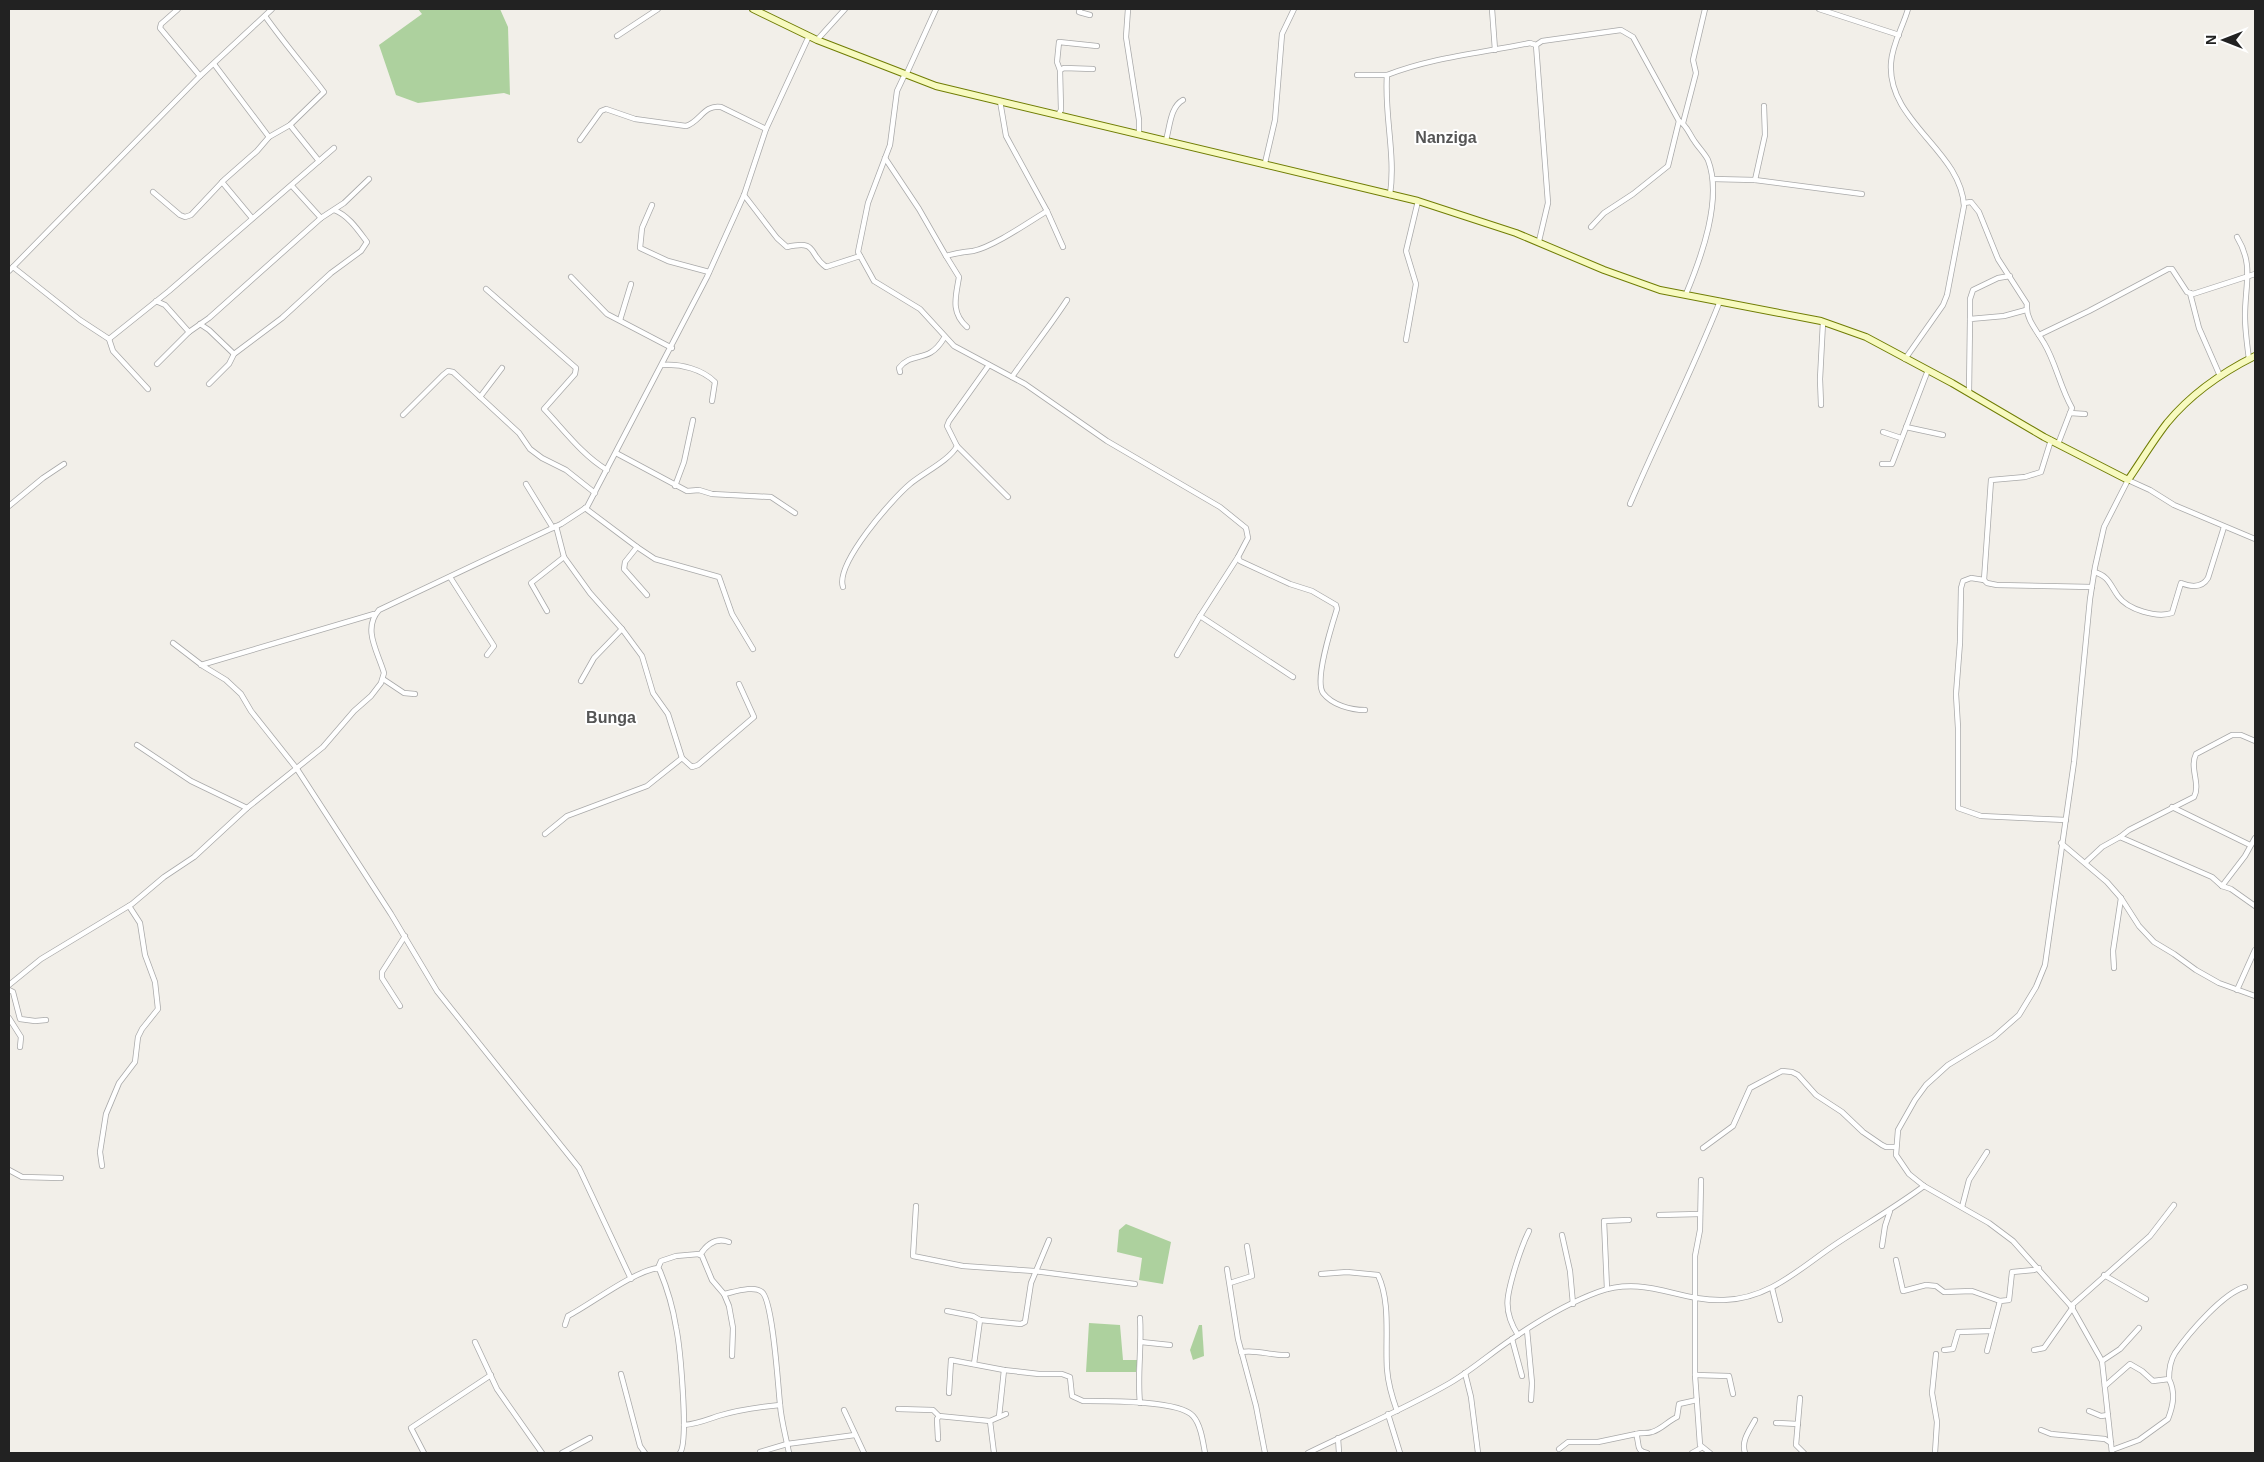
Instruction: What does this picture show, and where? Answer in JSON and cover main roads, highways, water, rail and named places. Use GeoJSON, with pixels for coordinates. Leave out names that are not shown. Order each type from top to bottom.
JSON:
{"type":"FeatureCollection","features":[{"type":"Feature","properties":{"kind":"district","name":"Nanziga"},"geometry":{"type":"Point","coordinates":[1446,137]}},
{"type":"Feature","properties":{"kind":"district","name":"Bunga"},"geometry":{"type":"Point","coordinates":[611,717]}}]}
